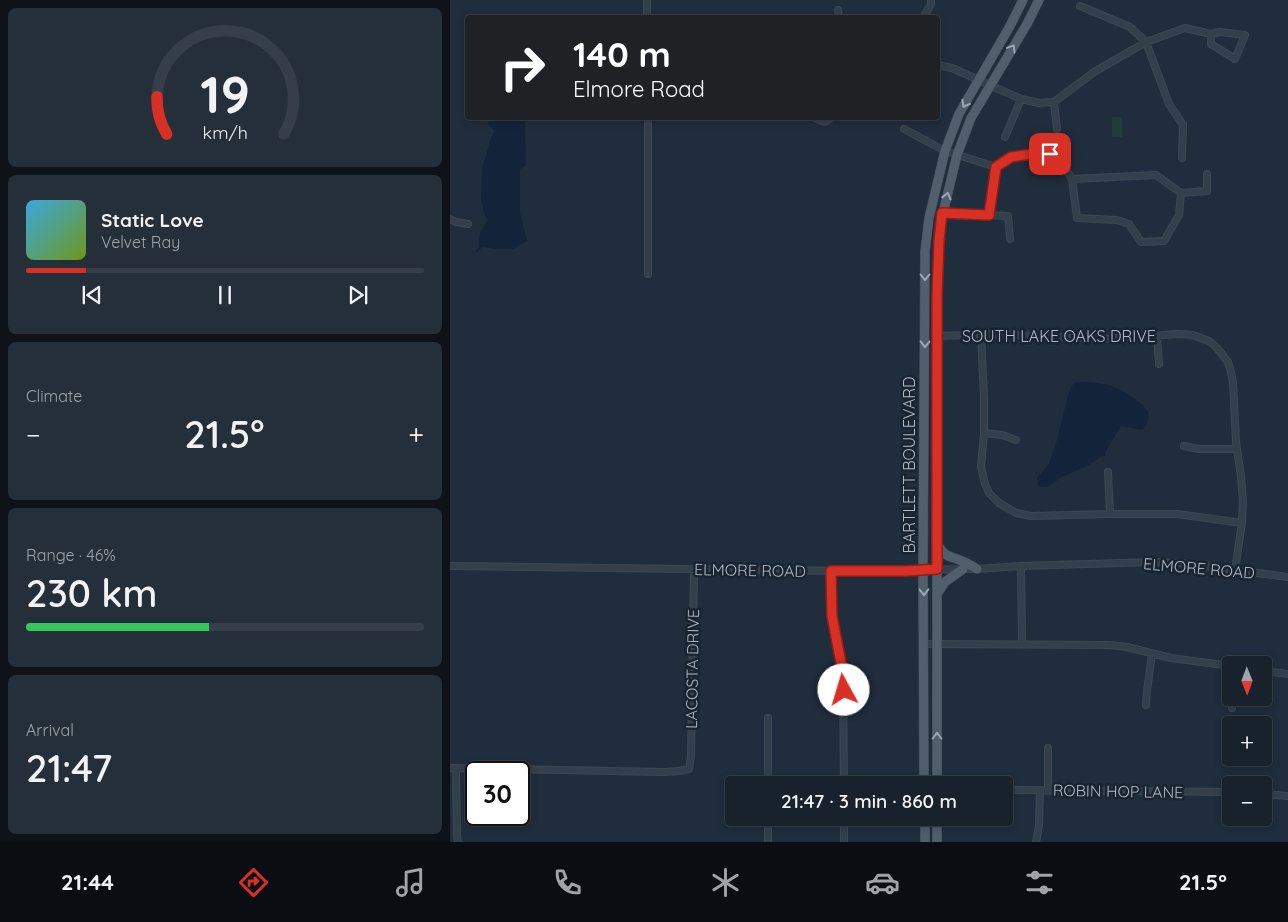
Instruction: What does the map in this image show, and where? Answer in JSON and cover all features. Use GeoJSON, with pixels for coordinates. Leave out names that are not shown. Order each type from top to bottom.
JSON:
{"type":"FeatureCollection","features":[{"type":"Feature","properties":{"kind":"main road"},"geometry":{"type":"LineString","coordinates":[[951,153],[971,118],[984,83],[1023,0]]}},
{"type":"Feature","properties":{"kind":"main road"},"geometry":{"type":"LineString","coordinates":[[951,153],[959,114],[1027,24],[1040,0]]}},
{"type":"Feature","properties":{"kind":"main road","name":"BARTLETT BOULEVARD"},"geometry":{"type":"LineString","coordinates":[[937,776],[937,296],[942,213],[951,153]]}},
{"type":"Feature","properties":{"kind":"main road","name":"BARTLETT BOULEVARD"},"geometry":{"type":"LineString","coordinates":[[924,776],[925,251],[928,218],[951,153]]}},
{"type":"Feature","properties":{"kind":"main road"},"geometry":{"type":"LineString","coordinates":[[925,251],[939,251]]}},
{"type":"Feature","properties":{"kind":"main road"},"geometry":{"type":"LineString","coordinates":[[924,433],[937,433]]}},
{"type":"Feature","properties":{"kind":"main road"},"geometry":{"type":"LineString","coordinates":[[937,542],[946,555],[977,569]]}},
{"type":"Feature","properties":{"kind":"main road"},"geometry":{"type":"LineString","coordinates":[[937,594],[945,582],[963,569]]}},
{"type":"Feature","properties":{"kind":"main road"},"geometry":{"type":"LineString","coordinates":[[924,826],[925,842]]}},
{"type":"Feature","properties":{"kind":"main road"},"geometry":{"type":"LineString","coordinates":[[937,826],[937,842]]}},
{"type":"Feature","properties":{"kind":"street"},"geometry":{"type":"LineString","coordinates":[[647,0],[647,15]]}},
{"type":"Feature","properties":{"kind":"street"},"geometry":{"type":"LineString","coordinates":[[925,15],[931,4],[931,0]]}},
{"type":"Feature","properties":{"kind":"street"},"geometry":{"type":"LineString","coordinates":[[1080,6],[1130,27],[1146,42],[1169,104],[1183,125],[1182,158]]}},
{"type":"Feature","properties":{"kind":"street"},"geometry":{"type":"LineString","coordinates":[[838,10],[839,15]]}},
{"type":"Feature","properties":{"kind":"street"},"geometry":{"type":"LineString","coordinates":[[940,65],[952,68],[1021,99],[1039,103],[1054,102],[1094,72],[1146,42],[1185,28],[1211,34],[1220,32],[1245,35],[1235,59],[1211,44],[1211,34]]}},
{"type":"Feature","properties":{"kind":"street"},"geometry":{"type":"LineString","coordinates":[[1005,137],[1021,99]]}},
{"type":"Feature","properties":{"kind":"street"},"geometry":{"type":"LineString","coordinates":[[1054,102],[1056,129]]}},
{"type":"Feature","properties":{"kind":"street"},"geometry":{"type":"LineString","coordinates":[[648,120],[648,274]]}},
{"type":"Feature","properties":{"kind":"street"},"geometry":{"type":"LineString","coordinates":[[904,129],[951,153],[996,167]]}},
{"type":"Feature","properties":{"kind":"street"},"geometry":{"type":"LineString","coordinates":[[989,215],[996,167],[1011,157],[1032,154],[1057,156],[1072,179],[1077,218],[1117,220],[1129,224],[1141,242],[1164,241],[1179,215],[1181,193]]}},
{"type":"Feature","properties":{"kind":"street"},"geometry":{"type":"LineString","coordinates":[[1072,179],[1156,175],[1181,193],[1207,191],[1207,174]]}},
{"type":"Feature","properties":{"kind":"street"},"geometry":{"type":"LineString","coordinates":[[942,213],[1008,216],[1010,239]]}},
{"type":"Feature","properties":{"kind":"street"},"geometry":{"type":"LineString","coordinates":[[451,221],[468,224]]}},
{"type":"Feature","properties":{"kind":"street","name":"SOUTH LAKE OAKS DRIVE"},"geometry":{"type":"LineString","coordinates":[[937,336],[994,334],[1088,339],[1178,334],[1193,335],[1215,346],[1228,362],[1233,383],[1237,449]]}},
{"type":"Feature","properties":{"kind":"street"},"geometry":{"type":"LineString","coordinates":[[981,335],[984,375],[984,432],[980,468],[989,493],[999,503],[1016,513],[1031,516],[1177,514],[1242,523]]}},
{"type":"Feature","properties":{"kind":"street"},"geometry":{"type":"LineString","coordinates":[[1157,336],[1159,364]]}},
{"type":"Feature","properties":{"kind":"street"},"geometry":{"type":"LineString","coordinates":[[984,432],[1016,440]]}},
{"type":"Feature","properties":{"kind":"street"},"geometry":{"type":"LineString","coordinates":[[1184,446],[1199,449],[1237,449],[1243,495],[1242,523],[1235,570]]}},
{"type":"Feature","properties":{"kind":"street"},"geometry":{"type":"LineString","coordinates":[[1108,472],[1110,514]]}},
{"type":"Feature","properties":{"kind":"street","name":"ELMORE ROAD"},"geometry":{"type":"LineString","coordinates":[[450,566],[906,571],[1154,562],[1181,563],[1288,577]]}},
{"type":"Feature","properties":{"kind":"street"},"geometry":{"type":"LineString","coordinates":[[1021,566],[1022,644]]}},
{"type":"Feature","properties":{"kind":"street","name":"LACOSTA DRIVE"},"geometry":{"type":"LineString","coordinates":[[453,768],[663,772],[689,768],[692,756],[694,569]]}},
{"type":"Feature","properties":{"kind":"street"},"geometry":{"type":"LineString","coordinates":[[831,571],[832,616],[843,684],[844,776]]}},
{"type":"Feature","properties":{"kind":"street"},"geometry":{"type":"LineString","coordinates":[[924,644],[1109,645],[1127,647],[1152,654],[1222,665]]}},
{"type":"Feature","properties":{"kind":"street"},"geometry":{"type":"LineString","coordinates":[[1146,705],[1152,654]]}},
{"type":"Feature","properties":{"kind":"street"},"geometry":{"type":"LineString","coordinates":[[1272,672],[1288,674]]}},
{"type":"Feature","properties":{"kind":"street"},"geometry":{"type":"LineString","coordinates":[[768,718],[768,776]]}},
{"type":"Feature","properties":{"kind":"street"},"geometry":{"type":"LineString","coordinates":[[1048,748],[1048,790]]}},
{"type":"Feature","properties":{"kind":"street"},"geometry":{"type":"LineString","coordinates":[[453,768],[458,842]]}},
{"type":"Feature","properties":{"kind":"street","name":"ROBIN HOP LANE"},"geometry":{"type":"LineString","coordinates":[[1013,790],[1222,792]]}},
{"type":"Feature","properties":{"kind":"street"},"geometry":{"type":"LineString","coordinates":[[1036,842],[1040,790]]}},
{"type":"Feature","properties":{"kind":"street"},"geometry":{"type":"LineString","coordinates":[[1272,795],[1288,796]]}},
{"type":"Feature","properties":{"kind":"street"},"geometry":{"type":"LineString","coordinates":[[768,826],[768,842]]}},
{"type":"Feature","properties":{"kind":"street"},"geometry":{"type":"LineString","coordinates":[[844,826],[844,842]]}},
{"type":"Feature","properties":{"kind":"green space"},"geometry":{"type":"Polygon","coordinates":[[[1112,117],[1122,117],[1122,137],[1112,137],[1112,117]]]}},
{"type":"Feature","properties":{"kind":"water"},"geometry":{"type":"Polygon","coordinates":[[[488,120],[525,120],[526,161],[525,166],[520,169],[520,213],[527,241],[513,249],[482,247],[477,253],[475,251],[479,247],[481,233],[488,220],[481,201],[482,169],[494,131],[488,124],[488,120]]]}},
{"type":"Feature","properties":{"kind":"water"},"geometry":{"type":"Polygon","coordinates":[[[1077,382],[1104,384],[1129,395],[1141,403],[1149,413],[1147,423],[1142,430],[1121,426],[1105,453],[1106,456],[1102,456],[1087,466],[1062,477],[1047,487],[1041,487],[1038,485],[1037,478],[1049,464],[1069,391],[1073,384],[1077,382]]]}},
{"type":"Feature","properties":{"kind":"route"},"geometry":{"type":"LineString","coordinates":[[844,690],[832,616],[831,571],[937,569],[937,296],[942,213],[989,215],[996,167],[1011,157],[1050,154]]}}]}
